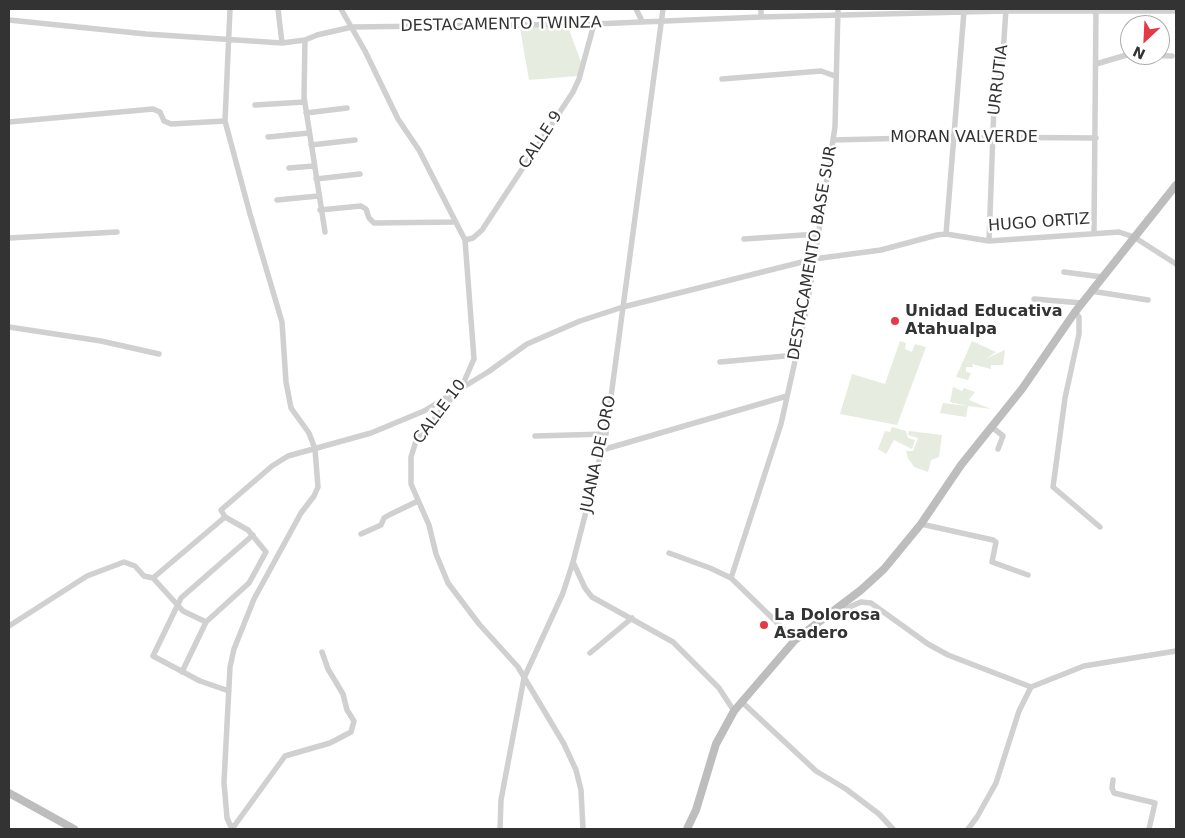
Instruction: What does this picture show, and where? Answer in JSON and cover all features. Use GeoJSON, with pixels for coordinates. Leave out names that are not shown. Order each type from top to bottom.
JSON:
{"type":"FeatureCollection","features":[{"type":"Feature","properties":{"kind":"street"},"geometry":{"type":"LineString","coordinates":[[230,9],[225,121],[282,322],[286,382],[292,408],[296,418],[309,433],[315,448],[317,492],[301,513],[243,622],[234,649],[229,691],[224,782],[227,818],[232,829],[285,756],[330,744],[351,732],[354,721],[347,710],[344,694],[328,670],[322,652]]}},
{"type":"Feature","properties":{"kind":"street"},"geometry":{"type":"LineString","coordinates":[[278,9],[282,43]]}},
{"type":"Feature","properties":{"kind":"street","name":"CALLE 10"},"geometry":{"type":"LineString","coordinates":[[341,9],[352,27],[394,112],[420,150],[454,222],[465,240],[474,359],[461,388],[424,429],[413,448],[410,470],[411,484],[429,525],[436,554],[448,583],[479,624],[518,667],[555,727],[576,770],[582,790],[583,829]]}},
{"type":"Feature","properties":{"kind":"street"},"geometry":{"type":"LineString","coordinates":[[636,9],[642,21]]}},
{"type":"Feature","properties":{"kind":"street","name":"JUANA DE ORO"},"geometry":{"type":"LineString","coordinates":[[500,829],[501,800],[524,678],[563,593],[573,562],[606,434],[663,9]]}},
{"type":"Feature","properties":{"kind":"street"},"geometry":{"type":"LineString","coordinates":[[761,9],[761,17]]}},
{"type":"Feature","properties":{"kind":"street","name":"DESTACAMENTO TWINZA"},"geometry":{"type":"LineString","coordinates":[[9,20],[228,40],[282,43],[305,40],[352,27],[594,24],[838,12],[1006,10],[1176,11]]}},
{"type":"Feature","properties":{"kind":"street","name":"URRUTIA"},"geometry":{"type":"LineString","coordinates":[[989,241],[994,106],[1003,54],[1006,10]]}},
{"type":"Feature","properties":{"kind":"street"},"geometry":{"type":"LineString","coordinates":[[1094,232],[1096,10]]}},
{"type":"Feature","properties":{"kind":"street"},"geometry":{"type":"LineString","coordinates":[[182,672],[206,622],[252,579],[266,552],[253,535],[238,522],[225,517],[221,510],[272,466],[288,456],[380,430],[424,411],[528,344],[580,321],[623,306],[814,259],[881,250],[946,234],[964,11]]}},
{"type":"Feature","properties":{"kind":"street","name":"DESTACAMENTO BASE SUR"},"geometry":{"type":"LineString","coordinates":[[731,578],[748,530],[788,396],[808,307],[833,140],[838,12]]}},
{"type":"Feature","properties":{"kind":"street","name":"CALLE 9"},"geometry":{"type":"LineString","coordinates":[[465,240],[473,238],[482,230],[573,92],[580,79],[594,24]]}},
{"type":"Feature","properties":{"kind":"street"},"geometry":{"type":"LineString","coordinates":[[305,40],[304,102],[325,232]]}},
{"type":"Feature","properties":{"kind":"street"},"geometry":{"type":"LineString","coordinates":[[1096,64],[1120,57]]}},
{"type":"Feature","properties":{"kind":"street"},"geometry":{"type":"LineString","coordinates":[[722,79],[821,71],[836,76]]}},
{"type":"Feature","properties":{"kind":"street"},"geometry":{"type":"LineString","coordinates":[[256,105],[304,102]]}},
{"type":"Feature","properties":{"kind":"street"},"geometry":{"type":"LineString","coordinates":[[9,122],[153,108],[160,112],[164,122],[172,124],[225,121]]}},
{"type":"Feature","properties":{"kind":"street"},"geometry":{"type":"LineString","coordinates":[[306,113],[347,108]]}},
{"type":"Feature","properties":{"kind":"street"},"geometry":{"type":"LineString","coordinates":[[268,137],[309,133]]}},
{"type":"Feature","properties":{"kind":"street","name":"MORAN VALVERDE"},"geometry":{"type":"LineString","coordinates":[[833,140],[954,137],[1096,138]]}},
{"type":"Feature","properties":{"kind":"street"},"geometry":{"type":"LineString","coordinates":[[311,145],[355,140]]}},
{"type":"Feature","properties":{"kind":"street"},"geometry":{"type":"LineString","coordinates":[[289,168],[314,166]]}},
{"type":"Feature","properties":{"kind":"street"},"geometry":{"type":"LineString","coordinates":[[316,179],[360,174]]}},
{"type":"Feature","properties":{"kind":"street"},"geometry":{"type":"LineString","coordinates":[[687,829],[696,810],[716,744],[734,711],[795,640],[878,576],[921,524],[961,465],[1022,389],[1091,291],[1176,185]]}},
{"type":"Feature","properties":{"kind":"street"},"geometry":{"type":"LineString","coordinates":[[277,200],[318,196]]}},
{"type":"Feature","properties":{"kind":"street"},"geometry":{"type":"LineString","coordinates":[[320,210],[361,206],[366,209],[369,218],[374,223],[454,222]]}},
{"type":"Feature","properties":{"kind":"street"},"geometry":{"type":"LineString","coordinates":[[9,238],[117,232]]}},
{"type":"Feature","properties":{"kind":"street","name":"HUGO ORTIZ"},"geometry":{"type":"LineString","coordinates":[[946,234],[989,241],[1094,232],[1119,232],[1134,237],[1176,264]]}},
{"type":"Feature","properties":{"kind":"street"},"geometry":{"type":"LineString","coordinates":[[744,239],[818,234]]}},
{"type":"Feature","properties":{"kind":"street"},"geometry":{"type":"LineString","coordinates":[[1064,272],[1102,277]]}},
{"type":"Feature","properties":{"kind":"street"},"geometry":{"type":"LineString","coordinates":[[1091,291],[1148,300]]}},
{"type":"Feature","properties":{"kind":"street"},"geometry":{"type":"LineString","coordinates":[[1034,300],[1082,303]]}},
{"type":"Feature","properties":{"kind":"street"},"geometry":{"type":"LineString","coordinates":[[1075,312],[1079,317],[1079,334],[1065,398],[1053,487],[1100,527]]}},
{"type":"Feature","properties":{"kind":"street"},"geometry":{"type":"LineString","coordinates":[[9,327],[101,341],[159,354]]}},
{"type":"Feature","properties":{"kind":"street"},"geometry":{"type":"LineString","coordinates":[[720,362],[796,355]]}},
{"type":"Feature","properties":{"kind":"street"},"geometry":{"type":"LineString","coordinates":[[602,450],[788,396]]}},
{"type":"Feature","properties":{"kind":"street"},"geometry":{"type":"LineString","coordinates":[[992,427],[1003,436],[998,449]]}},
{"type":"Feature","properties":{"kind":"street"},"geometry":{"type":"LineString","coordinates":[[535,436],[606,434]]}},
{"type":"Feature","properties":{"kind":"street"},"geometry":{"type":"LineString","coordinates":[[361,534],[381,525],[384,518],[389,515],[418,501]]}},
{"type":"Feature","properties":{"kind":"street"},"geometry":{"type":"LineString","coordinates":[[153,578],[225,517]]}},
{"type":"Feature","properties":{"kind":"street"},"geometry":{"type":"LineString","coordinates":[[921,524],[993,540],[996,542],[992,562],[1028,575]]}},
{"type":"Feature","properties":{"kind":"street"},"geometry":{"type":"LineString","coordinates":[[229,691],[182,672],[152,656],[181,598],[253,535]]}},
{"type":"Feature","properties":{"kind":"street"},"geometry":{"type":"LineString","coordinates":[[669,553],[731,578],[795,640]]}},
{"type":"Feature","properties":{"kind":"street"},"geometry":{"type":"LineString","coordinates":[[9,626],[87,576],[124,562],[135,566],[146,576],[153,578],[178,606],[206,622]]}},
{"type":"Feature","properties":{"kind":"street"},"geometry":{"type":"LineString","coordinates":[[573,562],[585,588],[592,597],[673,642],[719,688],[734,711]]}},
{"type":"Feature","properties":{"kind":"street"},"geometry":{"type":"LineString","coordinates":[[836,609],[845,609],[861,602],[871,603],[928,644],[948,655],[1031,687]]}},
{"type":"Feature","properties":{"kind":"street"},"geometry":{"type":"LineString","coordinates":[[590,653],[632,618]]}},
{"type":"Feature","properties":{"kind":"street"},"geometry":{"type":"LineString","coordinates":[[968,829],[981,812],[996,783],[1019,711],[1031,687],[1084,666],[1176,651]]}},
{"type":"Feature","properties":{"kind":"street"},"geometry":{"type":"LineString","coordinates":[[742,702],[811,767],[853,794],[879,814],[893,829]]}},
{"type":"Feature","properties":{"kind":"street"},"geometry":{"type":"LineString","coordinates":[[1114,780],[1112,788],[1114,793],[1155,803],[1149,829]]}},
{"type":"Feature","properties":{"kind":"street"},"geometry":{"type":"LineString","coordinates":[[9,793],[74,829]]}},
{"type":"Feature","properties":{"kind":"shaded area"},"geometry":{"type":"Polygon","coordinates":[[[564,26],[569,29],[582,65],[578,76],[529,80],[520,28],[564,26]]]}},
{"type":"Feature","properties":{"kind":"shaded area"},"geometry":{"type":"Polygon","coordinates":[[[900,341],[906,343],[905,349],[912,352],[915,344],[926,347],[897,425],[840,414],[852,374],[885,384],[900,341]]]}},
{"type":"Feature","properties":{"kind":"shaded area"},"geometry":{"type":"Polygon","coordinates":[[[972,341],[996,352],[985,359],[1005,350],[1003,365],[991,365],[991,369],[972,364],[973,367],[966,367],[966,372],[971,373],[968,380],[956,377],[972,341]]]}},
{"type":"Feature","properties":{"kind":"shaded area"},"geometry":{"type":"Polygon","coordinates":[[[953,387],[962,391],[964,388],[975,392],[969,400],[991,409],[968,406],[966,417],[940,413],[943,403],[967,406],[950,402],[953,387]]]}},
{"type":"Feature","properties":{"kind":"shaded area"},"geometry":{"type":"Polygon","coordinates":[[[892,427],[906,431],[908,438],[915,440],[912,449],[894,440],[886,454],[878,449],[885,431],[890,432],[892,427]]]}},
{"type":"Feature","properties":{"kind":"shaded area"},"geometry":{"type":"Polygon","coordinates":[[[909,431],[942,435],[939,457],[931,460],[928,472],[914,467],[908,458],[906,451],[913,451],[918,438],[908,435],[909,431]]]}},
{"type":"Feature","properties":{"kind":"place","name":"Unidad Educativa Atahualpa"},"geometry":{"type":"Point","coordinates":[895,321]}},
{"type":"Feature","properties":{"kind":"place","name":"La Dolorosa Asadero"},"geometry":{"type":"Point","coordinates":[764,625]}}]}
